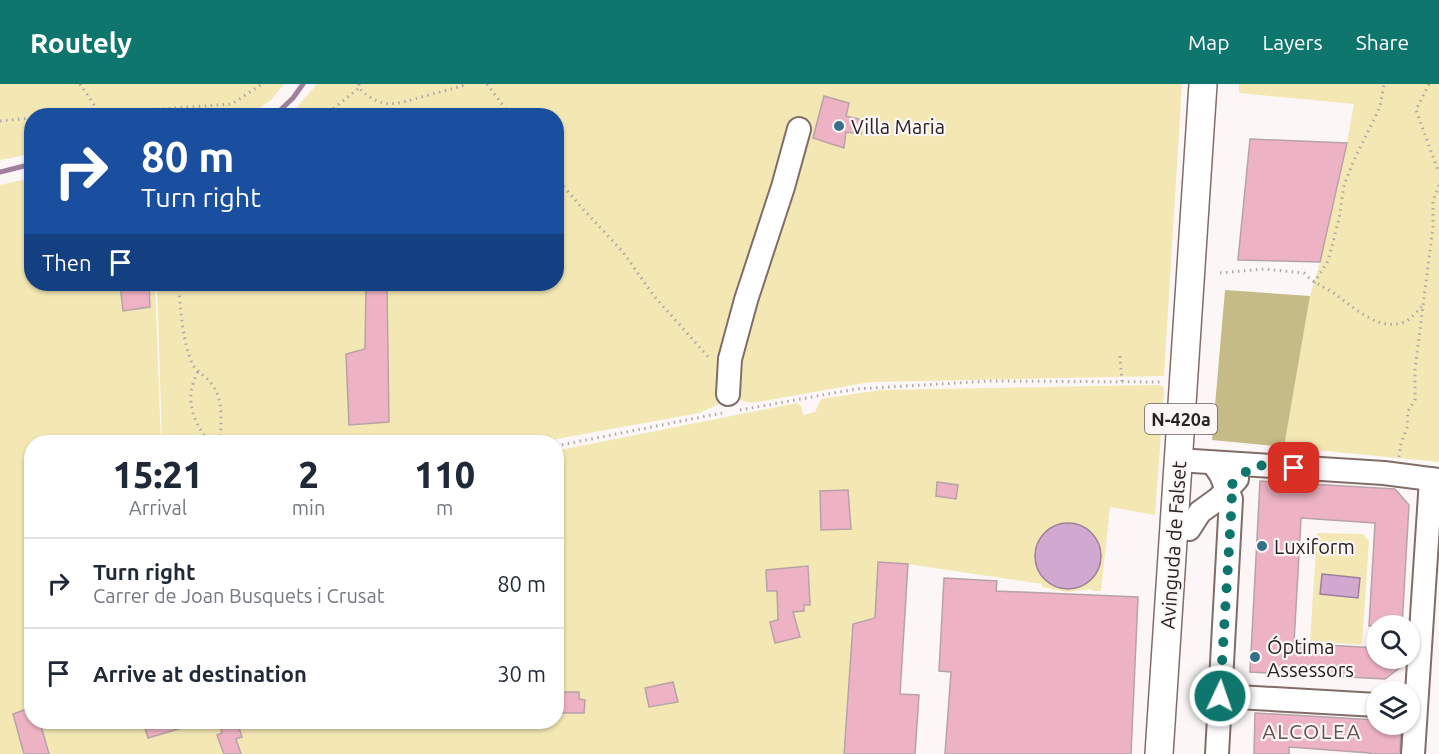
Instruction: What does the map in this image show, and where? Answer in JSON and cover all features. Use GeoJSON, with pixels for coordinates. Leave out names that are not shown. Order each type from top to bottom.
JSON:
{"type":"FeatureCollection","features":[{"type":"Feature","properties":{"kind":"main road","name":"Avinguda de Falset"},"geometry":{"type":"LineString","coordinates":[[1159,754],[1203,84]]}},
{"type":"Feature","properties":{"kind":"main road","name":"Avinguda de Falset"},"geometry":{"type":"LineString","coordinates":[[1175,754],[1189,529],[1203,462],[1218,84]]}},
{"type":"Feature","properties":{"kind":"street"},"geometry":{"type":"LineString","coordinates":[[729,400],[730,359],[799,129]]}},
{"type":"Feature","properties":{"kind":"street"},"geometry":{"type":"LineString","coordinates":[[1203,462],[1396,475],[1435,480],[1416,681]]}},
{"type":"Feature","properties":{"kind":"street","name":"Avinguda de Falset"},"geometry":{"type":"LineString","coordinates":[[1203,462],[1227,489],[1232,499],[1216,754]]}},
{"type":"Feature","properties":{"kind":"street"},"geometry":{"type":"LineString","coordinates":[[1189,529],[1200,512],[1255,465]]}},
{"type":"Feature","properties":{"kind":"street"},"geometry":{"type":"LineString","coordinates":[[1220,696],[1366,704]]}},
{"type":"Feature","properties":{"kind":"street"},"geometry":{"type":"LineString","coordinates":[[1413,735],[1413,754]]}},
{"type":"Feature","properties":{"kind":"path"},"geometry":{"type":"LineString","coordinates":[[81,84],[96,108]]}},
{"type":"Feature","properties":{"kind":"path"},"geometry":{"type":"LineString","coordinates":[[166,108],[232,104],[261,84]]}},
{"type":"Feature","properties":{"kind":"path"},"geometry":{"type":"LineString","coordinates":[[333,108],[359,86],[370,99],[399,105],[467,84]]}},
{"type":"Feature","properties":{"kind":"path"},"geometry":{"type":"LineString","coordinates":[[487,84],[505,108]]}},
{"type":"Feature","properties":{"kind":"path"},"geometry":{"type":"LineString","coordinates":[[1314,283],[1328,261],[1339,219],[1344,185],[1354,158],[1380,107],[1384,84]]}},
{"type":"Feature","properties":{"kind":"path"},"geometry":{"type":"LineString","coordinates":[[1429,84],[1416,110],[1439,173]]}},
{"type":"Feature","properties":{"kind":"path"},"geometry":{"type":"LineString","coordinates":[[0,122],[24,119]]}},
{"type":"Feature","properties":{"kind":"path"},"geometry":{"type":"LineString","coordinates":[[1396,475],[1401,442],[1407,428],[1408,411],[1415,400],[1415,369],[1433,227],[1433,201],[1439,185]]}},
{"type":"Feature","properties":{"kind":"path"},"geometry":{"type":"LineString","coordinates":[[564,187],[623,252],[729,400]]}},
{"type":"Feature","properties":{"kind":"path"},"geometry":{"type":"LineString","coordinates":[[1433,227],[1439,222]]}},
{"type":"Feature","properties":{"kind":"path"},"geometry":{"type":"LineString","coordinates":[[1220,273],[1243,270],[1304,273],[1314,283],[1332,292],[1373,320],[1390,324],[1408,321],[1423,305]]}},
{"type":"Feature","properties":{"kind":"path"},"geometry":{"type":"LineString","coordinates":[[179,291],[184,330],[192,362],[198,372],[212,383],[219,398],[220,435]]}},
{"type":"Feature","properties":{"kind":"path"},"geometry":{"type":"LineString","coordinates":[[1120,356],[1122,382]]}},
{"type":"Feature","properties":{"kind":"path"},"geometry":{"type":"LineString","coordinates":[[198,372],[190,392],[192,409],[204,435]]}},
{"type":"Feature","properties":{"kind":"path"},"geometry":{"type":"LineString","coordinates":[[564,444],[729,400],[989,381],[1183,382]]}},
{"type":"Feature","properties":{"kind":"shaded area"},"geometry":{"type":"Polygon","coordinates":[[[0,84],[284,84],[271,100],[260,108],[24,108],[24,155],[0,160],[0,84]]]}},
{"type":"Feature","properties":{"kind":"shaded area"},"geometry":{"type":"Polygon","coordinates":[[[317,84],[1182,84],[1164,376],[870,382],[752,403],[735,399],[728,394],[717,405],[699,413],[564,438],[564,435],[162,435],[157,291],[564,291],[564,108],[296,108],[317,84]]]}},
{"type":"Feature","properties":{"kind":"shaded area"},"geometry":{"type":"Polygon","coordinates":[[[1239,84],[1439,84],[1439,462],[1284,447],[1310,296],[1320,262],[1354,104],[1239,93],[1239,84]]]}},
{"type":"Feature","properties":{"kind":"shaded area"},"geometry":{"type":"Polygon","coordinates":[[[24,180],[24,291],[155,291],[161,435],[24,435],[24,729],[564,729],[564,449],[797,403],[801,406],[803,415],[815,412],[821,399],[880,390],[1159,385],[1163,387],[1164,392],[1155,515],[1110,507],[1101,591],[1091,589],[1067,592],[1042,587],[1042,584],[908,564],[878,562],[875,618],[853,624],[843,754],[0,754],[0,185],[24,180]]]}},
{"type":"Feature","properties":{"kind":"shaded area"},"geometry":{"type":"Polygon","coordinates":[[[1225,290],[1310,296],[1284,447],[1212,440],[1225,290]]]}},
{"type":"Feature","properties":{"kind":"shaded area"},"geometry":{"type":"Polygon","coordinates":[[[1062,523],[1074,523],[1086,528],[1096,538],[1101,556],[1099,569],[1086,584],[1074,589],[1062,589],[1050,584],[1040,574],[1035,562],[1035,550],[1040,538],[1050,528],[1062,523]]]}},
{"type":"Feature","properties":{"kind":"shaded area"},"geometry":{"type":"Polygon","coordinates":[[[1317,533],[1363,534],[1369,541],[1362,645],[1310,641],[1317,533]]]}},
{"type":"Feature","properties":{"kind":"shaded area"},"geometry":{"type":"Polygon","coordinates":[[[1322,574],[1360,578],[1358,598],[1320,594],[1322,574]]]}},
{"type":"Feature","properties":{"kind":"building","name":"Villa Maria"},"geometry":{"type":"Polygon","coordinates":[[[824,96],[849,103],[846,116],[863,120],[861,134],[846,132],[844,148],[813,138],[824,96]]]}},
{"type":"Feature","properties":{"kind":"building"},"geometry":{"type":"Polygon","coordinates":[[[1250,139],[1347,143],[1320,262],[1238,260],[1250,139]]]}},
{"type":"Feature","properties":{"kind":"building"},"geometry":{"type":"Polygon","coordinates":[[[121,291],[149,291],[150,307],[123,311],[121,291]]]}},
{"type":"Feature","properties":{"kind":"building"},"geometry":{"type":"Polygon","coordinates":[[[366,291],[387,291],[389,422],[349,425],[346,354],[365,349],[366,291]]]}},
{"type":"Feature","properties":{"kind":"building"},"geometry":{"type":"Polygon","coordinates":[[[1260,481],[1395,489],[1409,505],[1403,615],[1370,615],[1375,523],[1301,518],[1294,643],[1366,647],[1366,669],[1398,669],[1385,679],[1250,672],[1260,481]]]}},
{"type":"Feature","properties":{"kind":"building"},"geometry":{"type":"Polygon","coordinates":[[[937,482],[958,485],[956,499],[936,496],[937,482]]]}},
{"type":"Feature","properties":{"kind":"building"},"geometry":{"type":"Polygon","coordinates":[[[848,490],[851,529],[821,530],[820,491],[848,490]]]}},
{"type":"Feature","properties":{"kind":"building"},"geometry":{"type":"Polygon","coordinates":[[[878,562],[908,564],[900,694],[919,695],[915,754],[844,754],[853,624],[875,618],[878,562]]]}},
{"type":"Feature","properties":{"kind":"building"},"geometry":{"type":"Polygon","coordinates":[[[808,566],[810,605],[804,605],[804,611],[793,612],[800,637],[775,643],[770,622],[778,620],[777,591],[767,591],[766,570],[808,566]]]}},
{"type":"Feature","properties":{"kind":"building"},"geometry":{"type":"Polygon","coordinates":[[[944,578],[997,581],[996,591],[1138,597],[1131,754],[945,754],[951,672],[939,671],[944,578]]]}},
{"type":"Feature","properties":{"kind":"building"},"geometry":{"type":"Polygon","coordinates":[[[673,682],[678,702],[649,707],[645,688],[673,682]]]}},
{"type":"Feature","properties":{"kind":"building"},"geometry":{"type":"Polygon","coordinates":[[[564,692],[579,692],[579,699],[585,700],[584,713],[564,713],[564,692]]]}},
{"type":"Feature","properties":{"kind":"building"},"geometry":{"type":"Polygon","coordinates":[[[24,710],[24,729],[42,729],[49,754],[24,754],[13,714],[24,710]]]}},
{"type":"Feature","properties":{"kind":"building"},"geometry":{"type":"Polygon","coordinates":[[[1255,713],[1366,719],[1366,735],[1401,735],[1400,754],[1370,754],[1289,747],[1289,754],[1254,754],[1255,713]]]}},
{"type":"Feature","properties":{"kind":"building"},"geometry":{"type":"Polygon","coordinates":[[[145,729],[178,729],[148,738],[145,729]]]}},
{"type":"Feature","properties":{"kind":"building"},"geometry":{"type":"Polygon","coordinates":[[[221,729],[239,729],[242,737],[236,739],[241,754],[224,754],[217,735],[222,733],[221,729]]]}},
{"type":"Feature","properties":{"kind":"waterway"},"geometry":{"type":"LineString","coordinates":[[282,108],[303,84]]}},
{"type":"Feature","properties":{"kind":"waterway"},"geometry":{"type":"LineString","coordinates":[[0,172],[24,166]]}},
{"type":"Feature","properties":{"kind":"place","name":"Villa Maria"},"geometry":{"type":"Point","coordinates":[839,126]}},
{"type":"Feature","properties":{"kind":"place","name":"Luxiform"},"geometry":{"type":"Point","coordinates":[1262,546]}},
{"type":"Feature","properties":{"kind":"place","name":"Óptima Assessors"},"geometry":{"type":"Point","coordinates":[1255,657]}},
{"type":"Feature","properties":{"kind":"district","name":"ALCOLEA"},"geometry":{"type":"Point","coordinates":[1312,731]}},
{"type":"Feature","properties":{"kind":"route"},"geometry":{"type":"LineString","coordinates":[[1220,696],[1232,499],[1227,489],[1255,465],[1294,468]]}}]}
